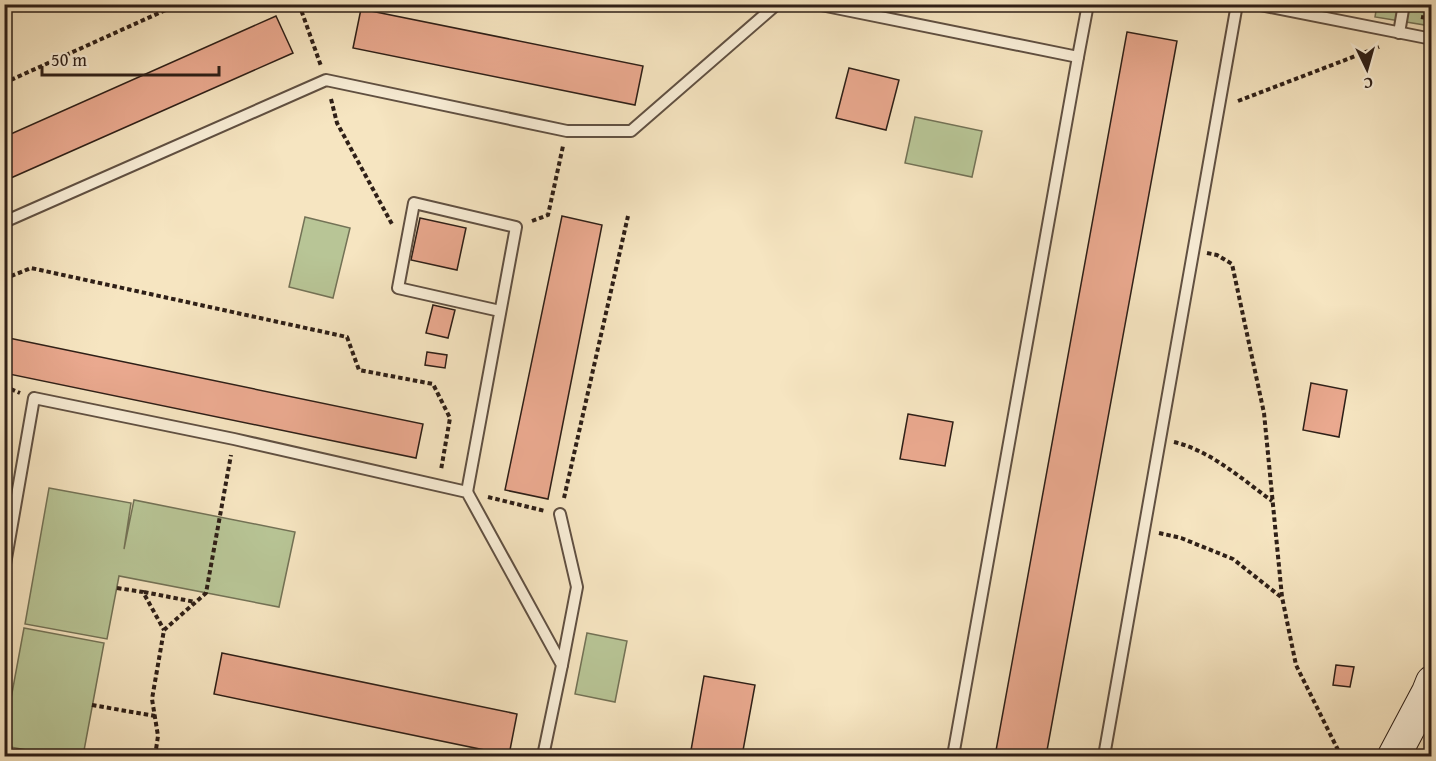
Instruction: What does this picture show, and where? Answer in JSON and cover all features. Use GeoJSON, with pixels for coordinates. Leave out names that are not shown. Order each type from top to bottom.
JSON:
{"type":"FeatureCollection","features":[{"type":"Feature","properties":{"kind":"main road"},"geometry":{"type":"LineString","coordinates":[[1394,756],[1430,686]]}},
{"type":"Feature","properties":{"kind":"lane"},"geometry":{"type":"LineString","coordinates":[[4,222],[326,80],[567,130],[631,131],[777,4]]}},
{"type":"Feature","properties":{"kind":"lane"},"geometry":{"type":"LineString","coordinates":[[816,4],[1078,57]]}},
{"type":"Feature","properties":{"kind":"lane"},"geometry":{"type":"LineString","coordinates":[[953,756],[1088,4]]}},
{"type":"Feature","properties":{"kind":"lane"},"geometry":{"type":"LineString","coordinates":[[1104,756],[1237,4]]}},
{"type":"Feature","properties":{"kind":"lane"},"geometry":{"type":"LineString","coordinates":[[1255,4],[1431,39]]}},
{"type":"Feature","properties":{"kind":"lane"},"geometry":{"type":"LineString","coordinates":[[1400,33],[1404,4]]}},
{"type":"Feature","properties":{"kind":"lane"},"geometry":{"type":"LineString","coordinates":[[500,311],[398,288],[414,203],[516,227],[467,492],[562,665]]}},
{"type":"Feature","properties":{"kind":"lane"},"geometry":{"type":"LineString","coordinates":[[4,570],[34,398],[467,492]]}},
{"type":"Feature","properties":{"kind":"lane"},"geometry":{"type":"LineString","coordinates":[[543,756],[577,587],[560,514]]}},
{"type":"Feature","properties":{"kind":"path"},"geometry":{"type":"LineString","coordinates":[[4,83],[179,4]]}},
{"type":"Feature","properties":{"kind":"path"},"geometry":{"type":"LineString","coordinates":[[636,4],[659,9]]}},
{"type":"Feature","properties":{"kind":"path"},"geometry":{"type":"LineString","coordinates":[[1219,108],[1375,49],[1400,33]]}},
{"type":"Feature","properties":{"kind":"path"},"geometry":{"type":"LineString","coordinates":[[337,123],[406,247]]}},
{"type":"Feature","properties":{"kind":"path"},"geometry":{"type":"LineString","coordinates":[[516,227],[548,215],[567,130]]}},
{"type":"Feature","properties":{"kind":"path"},"geometry":{"type":"LineString","coordinates":[[467,492],[560,514],[628,216]]}},
{"type":"Feature","properties":{"kind":"path"},"geometry":{"type":"LineString","coordinates":[[1193,250],[1217,255],[1232,264],[1264,413],[1282,597],[1296,665],[1341,756]]}},
{"type":"Feature","properties":{"kind":"path"},"geometry":{"type":"LineString","coordinates":[[4,279],[31,268],[347,338],[359,370],[433,384],[450,418],[439,486]]}},
{"type":"Feature","properties":{"kind":"path"},"geometry":{"type":"LineString","coordinates":[[1160,438],[1190,446],[1211,457],[1273,502]]}},
{"type":"Feature","properties":{"kind":"path"},"geometry":{"type":"LineString","coordinates":[[155,756],[158,736],[152,699],[164,630],[206,593],[234,440]]}},
{"type":"Feature","properties":{"kind":"path"},"geometry":{"type":"LineString","coordinates":[[1144,529],[1180,538],[1233,560],[1282,597]]}},
{"type":"Feature","properties":{"kind":"path"},"geometry":{"type":"LineString","coordinates":[[117,588],[195,602]]}},
{"type":"Feature","properties":{"kind":"path"},"geometry":{"type":"LineString","coordinates":[[143,592],[164,630]]}},
{"type":"Feature","properties":{"kind":"path"},"geometry":{"type":"LineString","coordinates":[[92,705],[155,716]]}},
{"type":"Feature","properties":{"kind":"green space"},"geometry":{"type":"Polygon","coordinates":[[[1377,5],[1431,5],[1431,26],[1375,17],[1377,5]]]}},
{"type":"Feature","properties":{"kind":"green space"},"geometry":{"type":"Polygon","coordinates":[[[915,117],[982,131],[972,177],[905,163],[915,117]]]}},
{"type":"Feature","properties":{"kind":"green space"},"geometry":{"type":"Polygon","coordinates":[[[305,217],[350,228],[333,298],[289,287],[305,217]]]}},
{"type":"Feature","properties":{"kind":"green space"},"geometry":{"type":"Polygon","coordinates":[[[49,488],[131,503],[124,549],[134,500],[295,532],[279,607],[119,576],[107,639],[25,624],[49,488]]]}},
{"type":"Feature","properties":{"kind":"green space"},"geometry":{"type":"Polygon","coordinates":[[[24,628],[104,643],[83,756],[58,756],[5,746],[5,731],[24,628]]]}},
{"type":"Feature","properties":{"kind":"green space"},"geometry":{"type":"Polygon","coordinates":[[[587,633],[627,641],[615,702],[575,694],[587,633]]]}},
{"type":"Feature","properties":{"kind":"building"},"geometry":{"type":"Polygon","coordinates":[[[361,9],[643,66],[635,105],[353,48],[361,9]]]}},
{"type":"Feature","properties":{"kind":"building"},"geometry":{"type":"Polygon","coordinates":[[[276,16],[293,53],[4,181],[4,137],[276,16]]]}},
{"type":"Feature","properties":{"kind":"building"},"geometry":{"type":"Polygon","coordinates":[[[1127,32],[1177,41],[1046,756],[995,756],[1127,32]]]}},
{"type":"Feature","properties":{"kind":"building"},"geometry":{"type":"Polygon","coordinates":[[[849,68],[899,80],[886,130],[836,118],[849,68]]]}},
{"type":"Feature","properties":{"kind":"building"},"geometry":{"type":"Polygon","coordinates":[[[562,216],[602,225],[548,499],[505,490],[562,216]]]}},
{"type":"Feature","properties":{"kind":"building"},"geometry":{"type":"Polygon","coordinates":[[[420,218],[466,228],[457,270],[411,260],[420,218]]]}},
{"type":"Feature","properties":{"kind":"building"},"geometry":{"type":"Polygon","coordinates":[[[433,305],[455,310],[448,338],[426,333],[433,305]]]}},
{"type":"Feature","properties":{"kind":"building"},"geometry":{"type":"Polygon","coordinates":[[[4,337],[423,424],[416,458],[4,373],[4,337]]]}},
{"type":"Feature","properties":{"kind":"building"},"geometry":{"type":"Polygon","coordinates":[[[427,352],[447,355],[445,368],[425,365],[427,352]]]}},
{"type":"Feature","properties":{"kind":"building"},"geometry":{"type":"Polygon","coordinates":[[[1311,383],[1347,390],[1339,437],[1303,430],[1311,383]]]}},
{"type":"Feature","properties":{"kind":"building"},"geometry":{"type":"Polygon","coordinates":[[[908,414],[953,422],[945,466],[900,459],[908,414]]]}},
{"type":"Feature","properties":{"kind":"building"},"geometry":{"type":"Polygon","coordinates":[[[222,653],[517,714],[509,755],[214,694],[222,653]]]}},
{"type":"Feature","properties":{"kind":"building"},"geometry":{"type":"Polygon","coordinates":[[[1336,665],[1354,667],[1350,687],[1333,685],[1336,665]]]}},
{"type":"Feature","properties":{"kind":"building"},"geometry":{"type":"Polygon","coordinates":[[[704,676],[755,685],[742,756],[690,756],[704,676]]]}}]}
